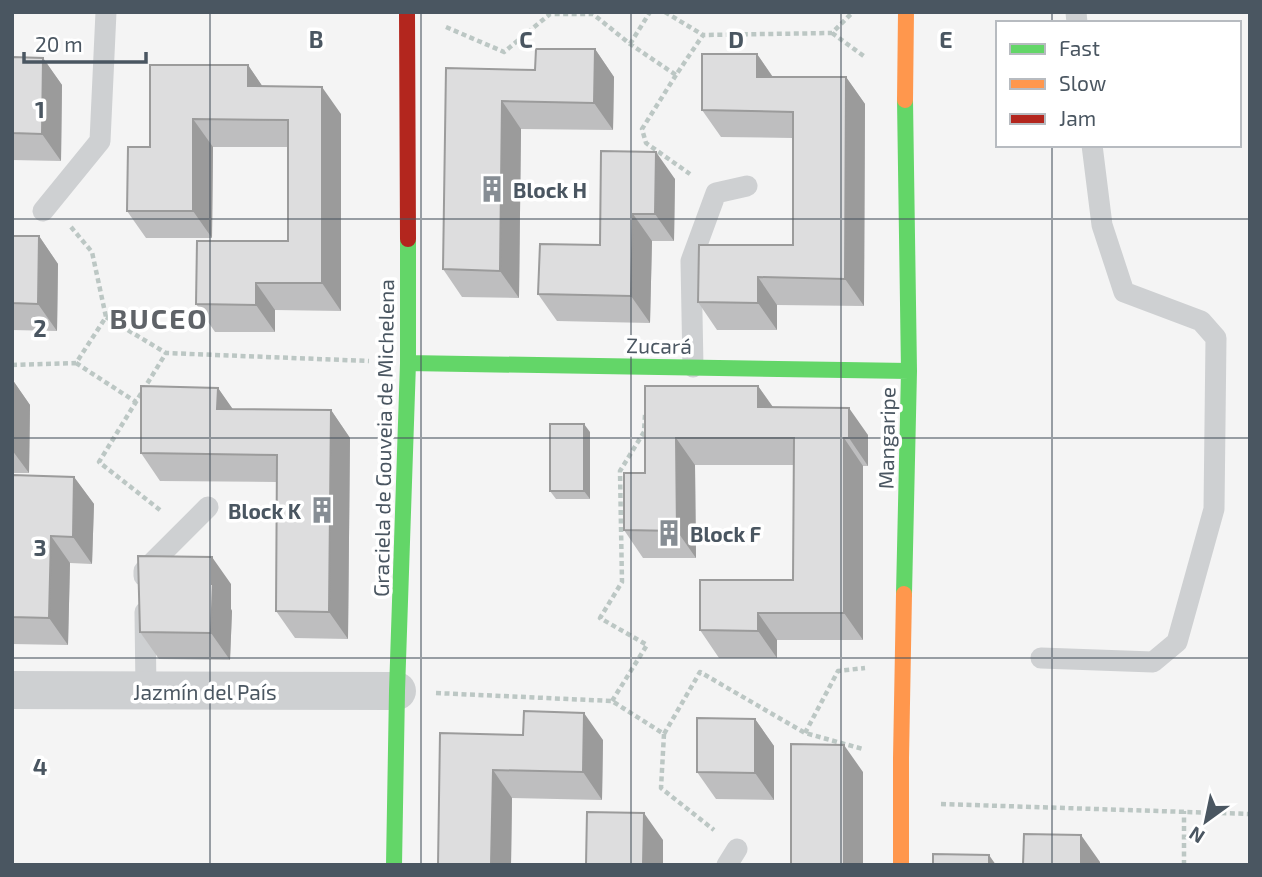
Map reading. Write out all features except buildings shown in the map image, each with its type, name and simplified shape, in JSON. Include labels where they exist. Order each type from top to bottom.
[{"type":"street","name":"Graciela de Gouveia de Michelena","points":[[394,865],[408,363],[407,12]]},
{"type":"street","name":"Mangaripe","points":[[901,865],[909,372],[906,12]]},
{"type":"street","name":"Zucará","points":[[408,363],[909,372]]},
{"type":"street","name":"Jazmín del País","points":[[12,690],[397,691]]},
{"type":"lane","points":[[46,207],[100,141],[106,12]]},
{"type":"lane","points":[[1041,658],[1153,662],[1169,649],[1177,642],[1214,509],[1216,338],[1201,321],[1124,292],[1102,225],[1092,147]]},
{"type":"lane","points":[[693,367],[691,261],[716,193],[747,186]]},
{"type":"lane","points":[[146,691],[144,571],[208,507]]},
{"type":"path","points":[[630,44],[650,12]]},
{"type":"path","points":[[665,12],[703,36],[832,33],[853,12]]},
{"type":"path","points":[[436,22],[504,52],[550,14],[593,14],[630,44],[676,75]]},
{"type":"path","points":[[703,36],[642,129],[646,143],[716,193]]},
{"type":"path","points":[[46,207],[92,252],[106,317],[76,363]]},
{"type":"path","points":[[106,317],[166,354],[408,363]]},
{"type":"path","points":[[166,354],[99,462],[185,530]]},
{"type":"path","points":[[12,365],[76,363],[136,402]]},
{"type":"path","points":[[612,701],[647,645],[600,618],[622,582],[620,471],[644,432],[647,366]]},
{"type":"path","points":[[805,733],[838,671],[903,663]]},
{"type":"path","points":[[732,857],[661,788],[664,734],[700,672],[805,733],[901,758]]},
{"type":"path","points":[[397,691],[612,701],[664,734]]},
{"type":"path","points":[[902,803],[1250,814]]},
{"type":"path","points":[[1184,811],[1184,865]]},
{"type":"traffic: fast","points":[[904,594],[909,371],[905,100]]},
{"type":"traffic: fast","points":[[394,865],[408,363],[408,239]]},
{"type":"traffic: fast","points":[[408,363],[909,371]]},
{"type":"traffic: slow","points":[[905,100],[906,12]]},
{"type":"traffic: slow","points":[[901,865],[904,594]]},
{"type":"traffic: jam","points":[[407,12],[408,239]]},
{"type":"place","name":"Block H","points":[[492,189]]},
{"type":"place","name":"Block K","points":[[322,510]]},
{"type":"place","name":"Block F","points":[[669,533]]},
{"type":"district","name":"BUCEO","points":[[159,318]]}]
